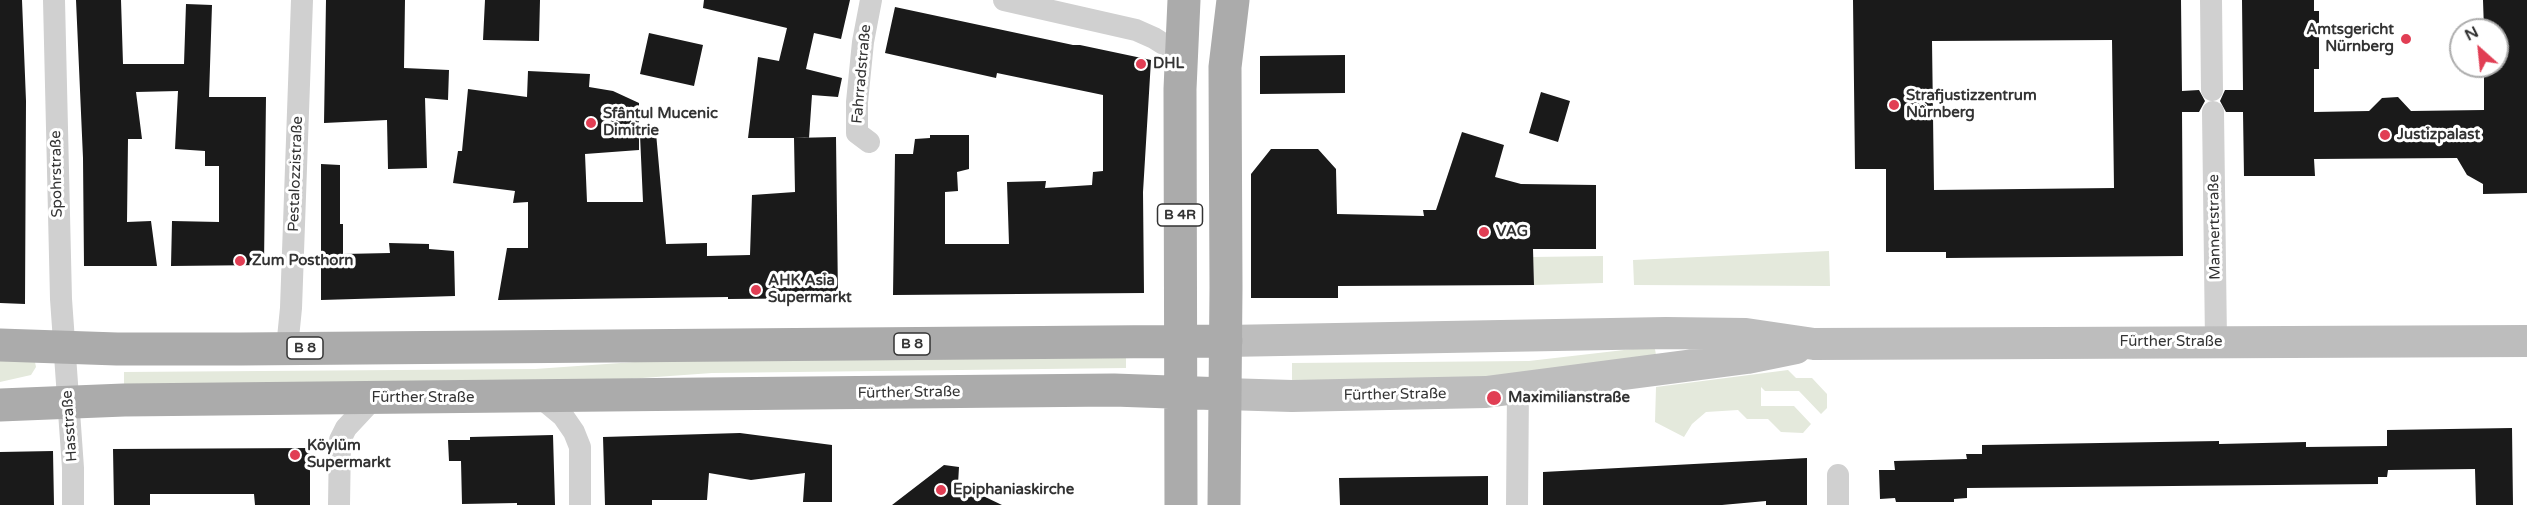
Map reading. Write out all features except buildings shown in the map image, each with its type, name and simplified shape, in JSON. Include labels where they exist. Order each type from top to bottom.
[{"type":"main road","name":"B 4R","points":[[1181,505],[1179,341],[1181,55],[1184,0]]},
{"type":"main road","name":"B 4R","points":[[1224,505],[1225,67],[1233,0]]},
{"type":"main road","name":"Fürther Straße","points":[[0,345],[287,348],[1226,341],[1666,333],[1746,334],[1814,344],[2527,341]]},
{"type":"main road","name":"Fürther Straße","points":[[0,405],[124,400],[374,398],[1180,392],[1456,394],[1518,390],[1747,358],[1814,344]]},
{"type":"street","name":"Spohrstraße","points":[[54,0],[60,299],[65,347]]},
{"type":"street","name":"Pestalozzistraße","points":[[287,348],[291,308],[302,0]]},
{"type":"street","name":"Fahrradstraße","points":[[869,142],[857,133],[857,102],[863,42],[871,0]]},
{"type":"street","points":[[1004,0],[1146,33],[1181,55]]},
{"type":"street","name":"Mannertstraße","points":[[2211,0],[2216,341]]},
{"type":"street","name":"Hasstraße","points":[[65,347],[73,505]]},
{"type":"street","points":[[1517,505],[1518,390]]},
{"type":"street","points":[[540,397],[563,416],[574,432],[580,447],[580,505]]},
{"type":"street","points":[[339,505],[340,440],[346,428],[374,398]]},
{"type":"street","points":[[1838,475],[1838,505]]},
{"type":"shaded area","points":[[1829,251],[1830,286],[1634,285],[1633,260]]},
{"type":"shaded area","points":[[1603,256],[1603,283],[1534,285],[1533,257]]},
{"type":"shaded area","points":[[1650,347],[1655,349],[1656,355],[1536,376],[1292,385],[1292,363],[1529,361]]},
{"type":"shaded area","points":[[1126,354],[1126,368],[712,373],[600,381],[124,389],[124,372],[535,369],[706,357]]},
{"type":"shaded area","points":[[0,357],[35,362],[36,367],[31,375],[0,382]]},
{"type":"shaded area","points":[[1788,370],[1796,378],[1812,378],[1827,394],[1827,408],[1821,414],[1799,391],[1765,391],[1761,387],[1761,406],[1794,406],[1811,424],[1803,433],[1781,432],[1768,419],[1747,419],[1738,410],[1706,412],[1692,424],[1684,437],[1655,422],[1656,387]]},
{"type":"place","name":"Amtsgericht Nürnberg","points":[[2406,39]]},
{"type":"place","name":"DHL","points":[[1141,64]]},
{"type":"place","name":"Strafjustizzentrum Nürnberg","points":[[1894,105]]},
{"type":"place","name":"Sfântul Mucenic Dimitrie","points":[[591,123]]},
{"type":"place","name":"Justizpalast","points":[[2385,135]]},
{"type":"place","name":"VAG","points":[[1484,232]]},
{"type":"place","name":"Zum Posthorn","points":[[240,261]]},
{"type":"place","name":"AHK Asia Supermarkt","points":[[756,290]]},
{"type":"place","name":"Maximilianstraße","points":[[1494,398]]},
{"type":"place","name":"Köylüm Supermarkt","points":[[295,455]]},
{"type":"place","name":"Epiphaniaskirche","points":[[941,490]]}]
